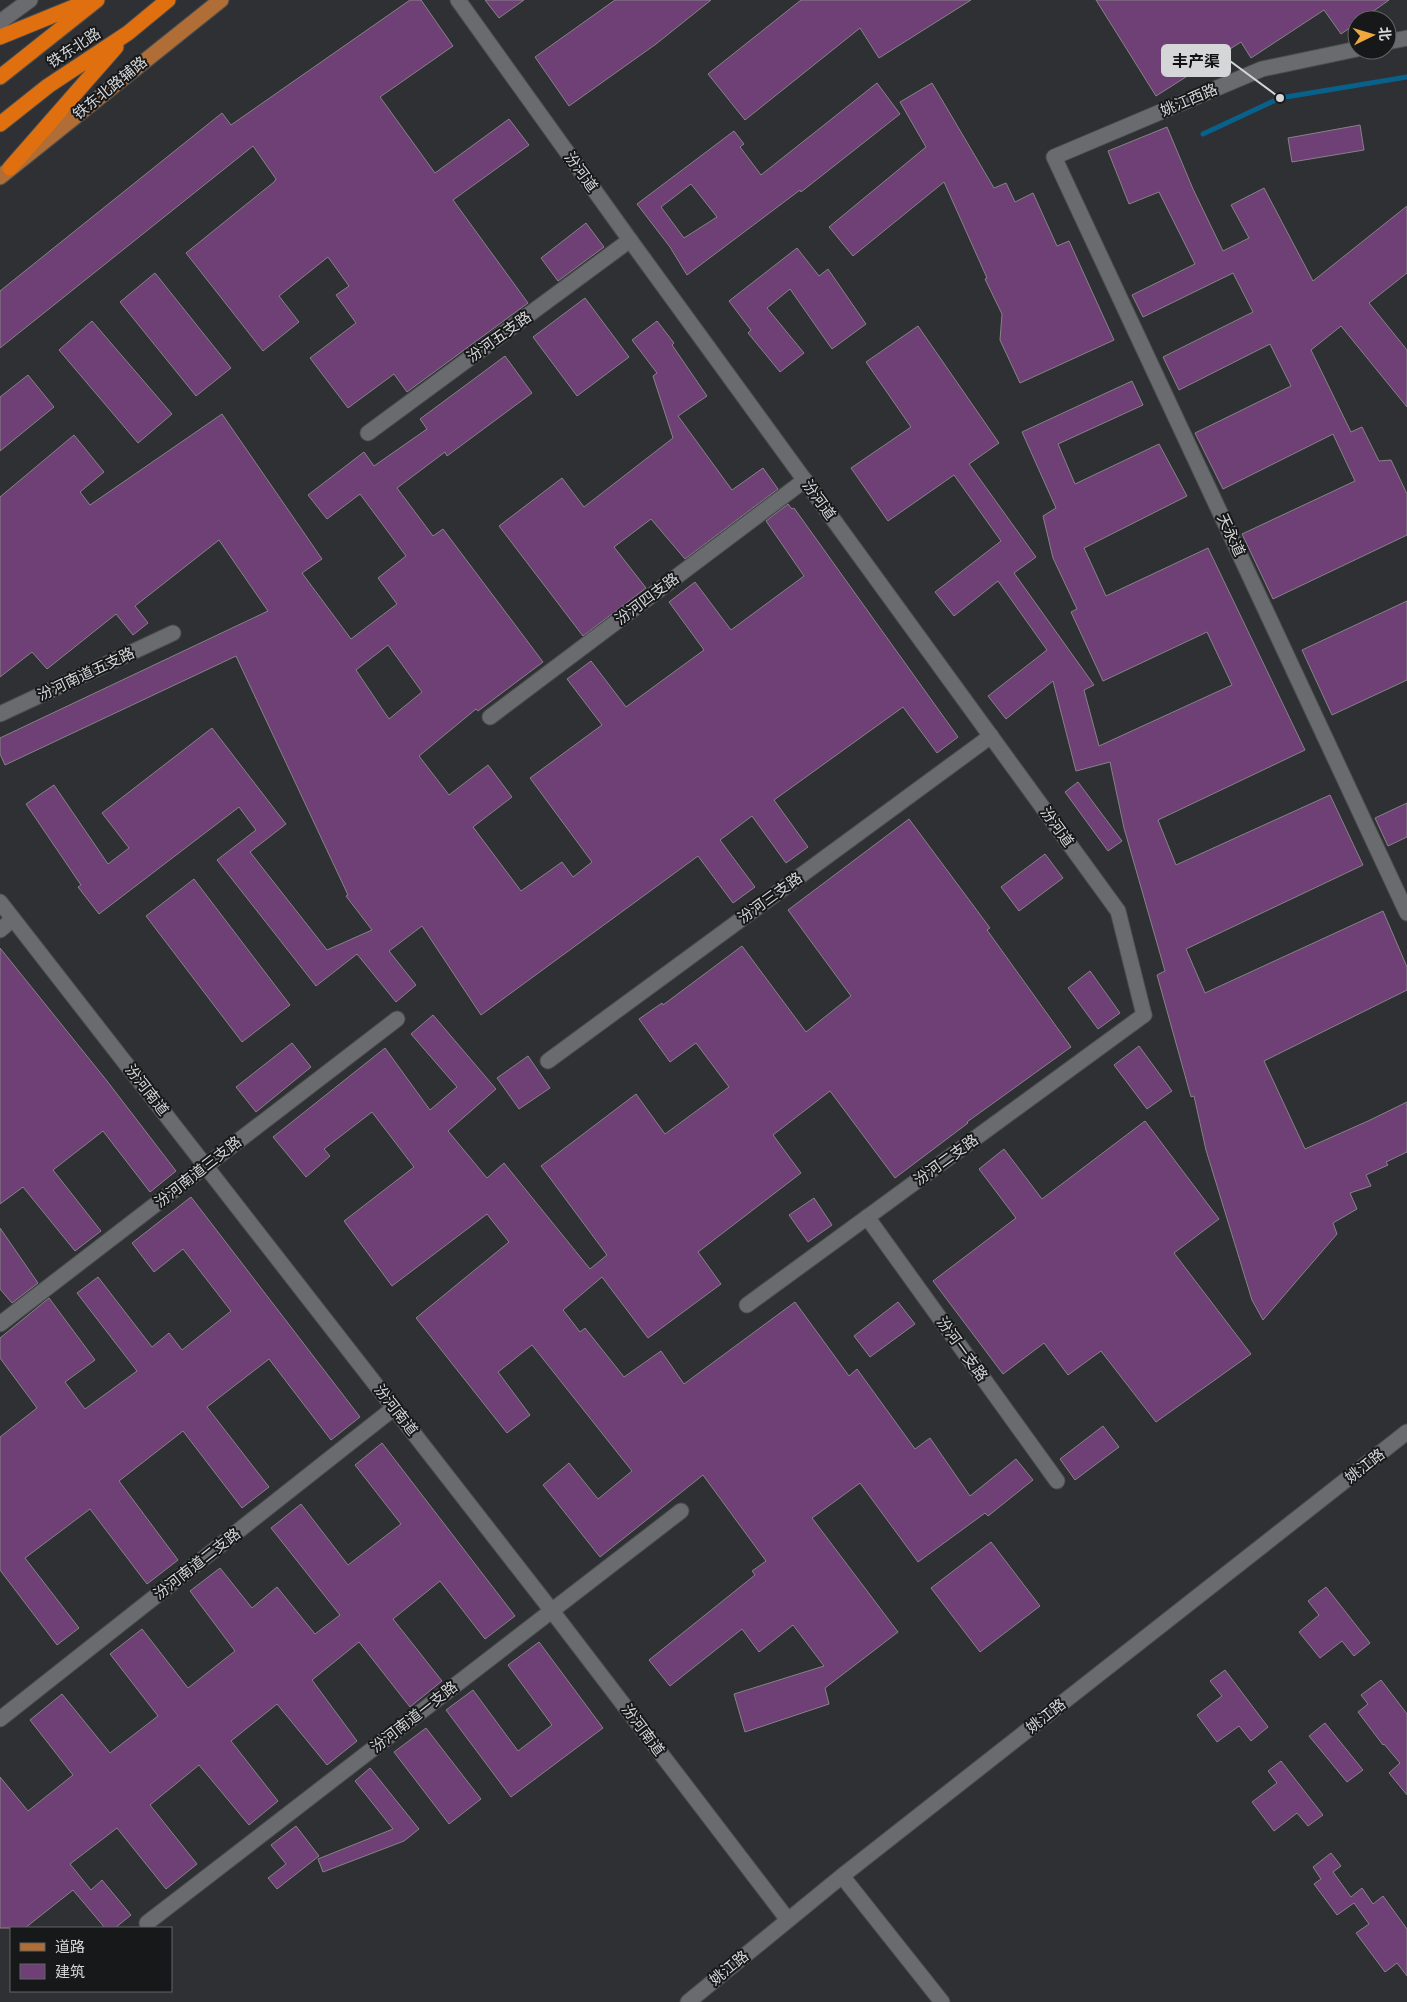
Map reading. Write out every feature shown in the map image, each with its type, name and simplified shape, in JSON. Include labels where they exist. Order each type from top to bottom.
[{"type":"highway","points":[[0,37],[92,0]]},
{"type":"highway","name":"铁东北路","points":[[0,77],[97,0]]},
{"type":"highway","name":"铁东北路","points":[[0,124],[48,86],[128,33],[168,0]]},
{"type":"highway","points":[[5,173],[128,33]]},
{"type":"main road","name":"铁东北路辅路","points":[[5,173],[221,0]]},
{"type":"street","points":[[0,22],[30,0]]},
{"type":"street","name":"汾河道","points":[[458,0],[630,240],[1118,911],[1144,1015]]},
{"type":"street","name":"姚江西路","points":[[1054,157],[1262,69],[1347,51]]},
{"type":"street","name":"天永道","points":[[1054,157],[1407,913]]},
{"type":"street","name":"汾河五支路","points":[[368,433],[630,240]]},
{"type":"street","name":"汾河四支路","points":[[490,717],[805,480]]},
{"type":"street","name":"汾河南道五支路","points":[[0,714],[172,633]]},
{"type":"street","name":"汾河三支路","points":[[548,1060],[991,736]]},
{"type":"street","name":"汾河南道","points":[[0,902],[552,1611],[788,1920]]},
{"type":"street","points":[[0,930],[13,919]]},
{"type":"street","name":"汾河二支路","points":[[747,1305],[1144,1015]]},
{"type":"street","name":"汾河南道三支路","points":[[0,1324],[397,1019]]},
{"type":"street","name":"汾河一支路","points":[[867,1217],[1058,1481]]},
{"type":"street","name":"汾河南道二支路","points":[[0,1719],[394,1408]]},
{"type":"street","name":"姚江路","points":[[688,2002],[842,1876],[1407,1432]]},
{"type":"street","name":"汾河南道一支路","points":[[147,1923],[681,1511]]},
{"type":"street","points":[[842,1876],[942,2002]]},
{"type":"building","points":[[410,0],[421,0],[453,46],[380,97],[435,173],[509,119],[529,145],[453,200],[528,303],[407,392],[394,374],[348,408],[310,358],[356,323],[336,295],[349,286],[328,257],[279,296],[299,322],[263,351],[186,253],[276,179],[253,146],[0,348],[0,291],[222,113],[231,125]]},
{"type":"building","points":[[485,0],[524,0],[499,18]]},
{"type":"building","points":[[615,0],[711,0],[656,44],[569,106],[535,57]]},
{"type":"building","points":[[801,0],[971,0],[879,58],[860,28],[745,120],[708,74]]},
{"type":"building","points":[[1096,0],[1389,0],[1375,10],[1347,10],[1347,30],[1341,34],[1324,10],[1251,58],[1241,42],[1156,96]]},
{"type":"building","points":[[877,83],[900,114],[801,192],[800,190],[687,275],[670,247],[637,204],[734,131],[744,144],[740,147],[761,175]],"holes":[[[691,184],[717,217],[684,238],[661,207]]]},
{"type":"building","points":[[932,83],[994,188],[1006,183],[1015,202],[1033,193],[1057,246],[1069,241],[1114,340],[1020,383],[1000,340],[1002,314],[944,182],[853,256],[829,227],[926,147],[900,102]]},
{"type":"building","points":[[1360,125],[1364,150],[1292,162],[1288,138]]},
{"type":"building","points":[[1167,127],[1193,189],[1223,251],[1249,238],[1231,205],[1264,188],[1313,281],[1407,206],[1407,273],[1369,303],[1407,350],[1407,407],[1341,326],[1311,350],[1351,432],[1362,427],[1379,461],[1391,460],[1407,494],[1407,535],[1273,599],[1242,534],[1355,481],[1333,434],[1223,489],[1195,433],[1291,386],[1270,344],[1179,390],[1163,357],[1253,312],[1233,273],[1143,317],[1132,295],[1195,264],[1159,192],[1129,204],[1108,151]]},
{"type":"building","points":[[586,223],[604,247],[558,281],[541,258]]},
{"type":"building","points":[[797,248],[819,276],[828,269],[866,324],[832,349],[790,289],[767,308],[804,353],[780,372],[748,333],[751,330],[729,301]]},
{"type":"building","points":[[155,273],[231,368],[196,396],[120,302]]},
{"type":"building","points":[[585,298],[629,357],[577,396],[533,337]]},
{"type":"building","points":[[92,321],[172,414],[138,443],[59,350]]},
{"type":"building","points":[[657,321],[674,343],[672,345],[707,396],[678,416],[732,490],[763,468],[778,489],[685,559],[651,519],[614,547],[646,588],[583,636],[499,526],[562,478],[584,507],[673,438],[653,376],[657,373],[632,340]]},
{"type":"building","points":[[918,326],[999,443],[969,464],[1036,557],[1014,573],[1094,685],[1084,690],[1099,746],[1232,685],[1207,632],[1103,681],[1071,612],[1077,609],[1053,558],[1043,516],[1056,508],[1022,432],[1132,381],[1143,405],[1058,444],[1075,484],[1159,444],[1187,496],[1084,548],[1106,596],[1208,548],[1305,750],[1158,820],[1176,865],[1330,795],[1363,865],[1186,949],[1205,993],[1383,911],[1407,967],[1407,990],[1264,1061],[1305,1149],[1407,1102],[1407,1152],[1386,1162],[1388,1165],[1366,1175],[1371,1186],[1350,1193],[1357,1209],[1333,1223],[1337,1234],[1263,1320],[1252,1300],[1206,1150],[1194,1096],[1191,1097],[1157,975],[1165,971],[1124,828],[1110,762],[1076,771],[1053,681],[1006,719],[988,696],[1047,650],[998,581],[954,616],[935,592],[1001,541],[954,475],[888,521],[851,468],[911,427],[866,362]]},
{"type":"building","points":[[505,356],[532,393],[447,456],[445,452],[397,488],[433,536],[443,529],[543,662],[478,711],[476,709],[419,756],[449,795],[488,765],[512,797],[473,827],[521,891],[562,862],[573,877],[592,862],[530,778],[602,725],[567,679],[591,661],[626,707],[704,650],[669,602],[695,582],[731,630],[804,576],[766,521],[788,504],[792,509],[794,508],[958,737],[937,753],[903,707],[774,800],[808,847],[786,863],[752,816],[720,840],[755,887],[733,903],[698,856],[481,1015],[422,926],[389,951],[416,985],[396,1002],[357,954],[316,986],[217,860],[256,830],[239,807],[99,914],[78,887],[81,885],[26,804],[54,785],[108,864],[129,848],[102,813],[212,728],[286,824],[250,852],[327,950],[372,930],[346,896],[348,895],[236,656],[5,765],[0,754],[0,738],[268,611],[219,540],[135,606],[148,623],[133,635],[116,614],[47,669],[32,652],[0,677],[0,497],[74,435],[104,472],[80,492],[90,505],[222,414],[322,559],[302,573],[351,639],[397,604],[378,578],[406,556],[360,494],[327,519],[308,495],[364,452],[374,466],[427,429],[420,419]],"holes":[[[388,645],[422,692],[389,719],[356,670]]]},
{"type":"building","points":[[28,375],[54,407],[0,451],[0,397]]},
{"type":"building","points":[[1407,601],[1407,680],[1332,715],[1302,650]]},
{"type":"building","points":[[1078,782],[1122,841],[1108,851],[1065,792]]},
{"type":"building","points":[[1407,803],[1407,837],[1388,846],[1375,818]]},
{"type":"building","points":[[909,819],[990,928],[987,930],[1071,1047],[967,1122],[895,1178],[830,1091],[773,1135],[801,1173],[698,1252],[721,1284],[648,1338],[602,1277],[563,1310],[580,1332],[585,1328],[624,1377],[661,1351],[684,1384],[795,1302],[849,1376],[857,1369],[915,1449],[930,1438],[970,1496],[1016,1459],[1033,1480],[988,1516],[985,1513],[918,1562],[860,1483],[812,1518],[898,1632],[825,1688],[829,1704],[745,1732],[734,1694],[824,1666],[793,1625],[759,1652],[742,1629],[670,1686],[649,1660],[755,1575],[752,1571],[766,1561],[703,1475],[600,1557],[543,1485],[569,1463],[598,1499],[632,1471],[532,1345],[498,1372],[530,1415],[507,1433],[416,1318],[509,1242],[487,1214],[392,1286],[344,1221],[414,1167],[372,1112],[324,1149],[330,1156],[306,1177],[273,1137],[385,1048],[430,1110],[457,1087],[411,1034],[433,1015],[496,1089],[448,1131],[487,1178],[504,1163],[590,1269],[607,1255],[541,1166],[636,1094],[665,1134],[729,1087],[696,1043],[670,1062],[639,1019],[662,1003],[663,1005],[742,946],[806,1032],[851,996],[788,910]]},
{"type":"building","points":[[1045,854],[1063,878],[1019,911],[1001,887]]},
{"type":"building","points":[[194,879],[290,1005],[242,1042],[146,916]]},
{"type":"building","points":[[0,948],[107,1081],[176,1171],[150,1192],[103,1131],[53,1170],[101,1231],[75,1251],[23,1187],[0,1204]]},
{"type":"building","points":[[1090,971],[1120,1013],[1098,1029],[1068,988]]},
{"type":"building","points":[[292,1043],[311,1067],[256,1112],[236,1087]]},
{"type":"building","points":[[1139,1046],[1172,1091],[1147,1109],[1114,1065]]},
{"type":"building","points":[[528,1056],[550,1088],[519,1109],[497,1078]]},
{"type":"building","points":[[1145,1121],[1219,1219],[1174,1253],[1251,1354],[1156,1422],[1101,1351],[1068,1375],[1044,1343],[1003,1374],[933,1281],[1016,1218],[979,1169],[1004,1149],[1042,1199]]},
{"type":"building","points":[[191,1197],[360,1417],[331,1440],[269,1359],[207,1407],[269,1487],[242,1508],[183,1431],[119,1481],[178,1560],[147,1584],[90,1509],[25,1558],[79,1628],[57,1645],[0,1570],[0,1437],[37,1408],[0,1358],[0,1338],[49,1298],[95,1360],[65,1382],[85,1409],[137,1371],[77,1293],[98,1277],[152,1347],[169,1333],[182,1350],[231,1311],[183,1249],[154,1272],[132,1243]]},
{"type":"building","points":[[814,1198],[832,1225],[808,1242],[789,1215]]},
{"type":"building","points":[[0,1228],[38,1283],[12,1303],[0,1289]]},
{"type":"building","points":[[898,1302],[915,1324],[870,1357],[854,1336]]},
{"type":"building","points":[[1103,1426],[1119,1447],[1075,1480],[1060,1459]]},
{"type":"building","points":[[382,1443],[515,1616],[485,1639],[440,1581],[393,1619],[442,1681],[410,1707],[359,1642],[312,1680],[357,1741],[327,1765],[277,1704],[231,1741],[278,1801],[249,1825],[199,1765],[150,1805],[197,1864],[166,1889],[117,1828],[70,1864],[91,1890],[102,1880],[131,1915],[116,1927],[104,1927],[73,1890],[26,1927],[0,1928],[0,1777],[28,1811],[73,1775],[30,1720],[62,1694],[110,1753],[158,1716],[110,1654],[142,1629],[188,1688],[235,1651],[190,1591],[220,1568],[252,1608],[277,1587],[315,1634],[340,1615],[271,1528],[301,1504],[348,1565],[401,1524],[355,1465]]},
{"type":"building","points":[[991,1542],[1040,1606],[980,1652],[931,1588]]},
{"type":"building","points":[[1326,1587],[1370,1643],[1354,1656],[1342,1641],[1320,1658],[1299,1632],[1319,1615],[1308,1601]]},
{"type":"building","points":[[539,1642],[603,1728],[511,1797],[446,1710],[473,1690],[518,1751],[552,1725],[508,1665]]},
{"type":"building","points":[[1225,1670],[1268,1727],[1251,1741],[1239,1726],[1217,1742],[1197,1715],[1222,1696],[1210,1681]]},
{"type":"building","points":[[1381,1680],[1407,1714],[1407,1795],[1389,1773],[1400,1763],[1383,1745],[1358,1712],[1368,1704],[1361,1695]]},
{"type":"building","points":[[1325,1723],[1363,1770],[1347,1782],[1309,1736]]},
{"type":"building","points":[[426,1728],[481,1799],[449,1824],[394,1752]]},
{"type":"building","points":[[1281,1761],[1323,1815],[1308,1826],[1297,1813],[1274,1831],[1252,1802],[1277,1783],[1268,1771]]},
{"type":"building","points":[[370,1768],[419,1829],[404,1841],[323,1872],[318,1859],[393,1829],[355,1781]]},
{"type":"building","points":[[296,1826],[319,1856],[277,1889],[268,1878],[286,1864],[271,1845]]},
{"type":"building","points":[[1331,1853],[1341,1866],[1333,1872],[1351,1897],[1362,1888],[1373,1904],[1383,1896],[1407,1929],[1407,1976],[1397,1963],[1385,1972],[1356,1933],[1369,1924],[1354,1903],[1337,1915],[1314,1884],[1321,1879],[1313,1867]]},
{"type":"waterway","points":[[1203,134],[1280,98],[1407,77]]},
{"type":"place","name":"丰产渠","points":[[1280,98]]}]
